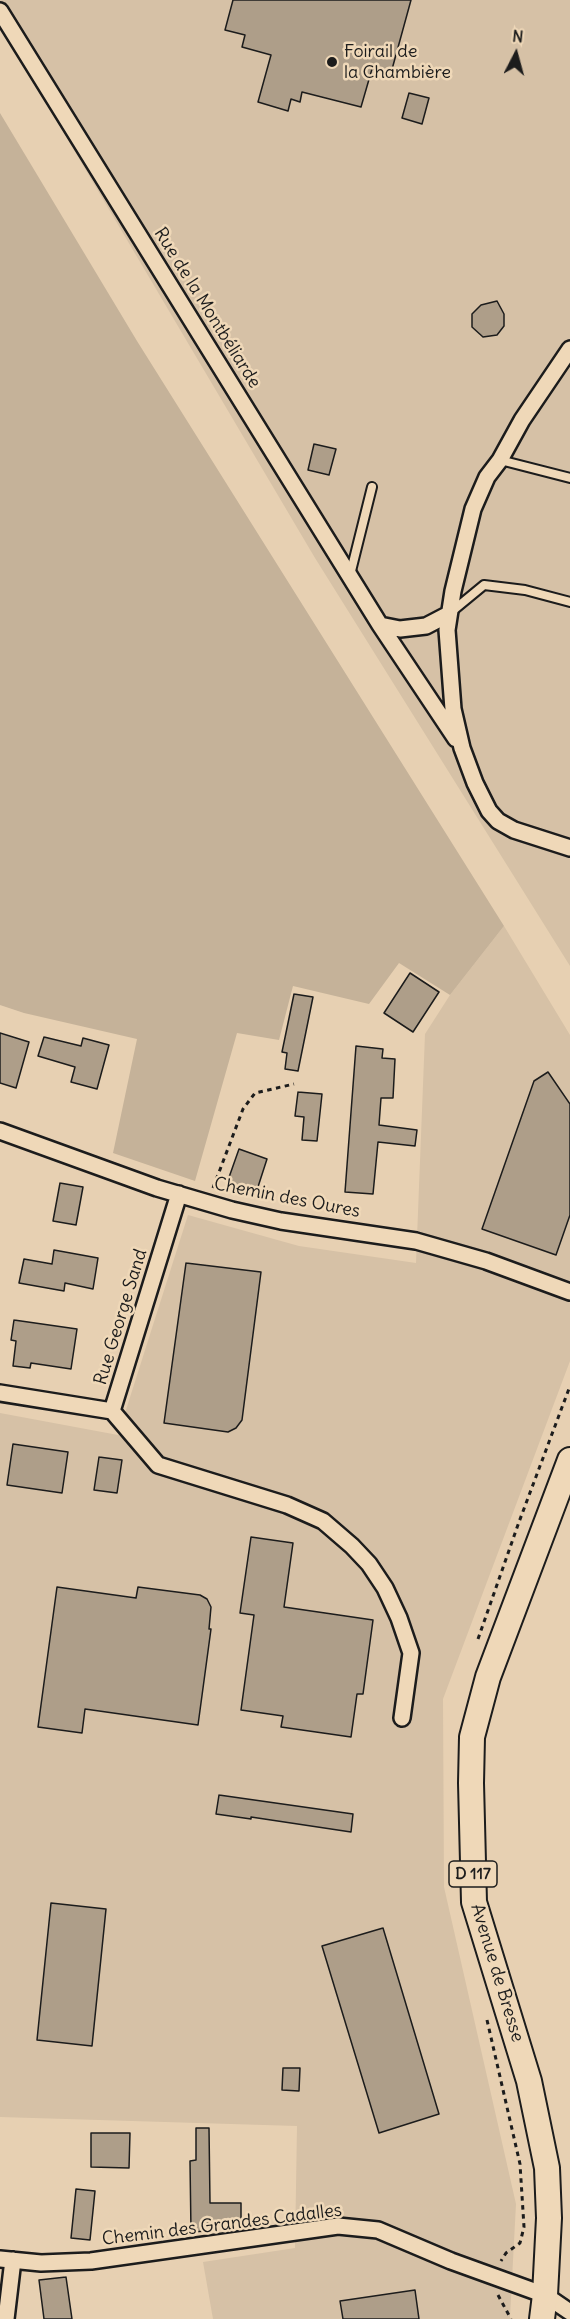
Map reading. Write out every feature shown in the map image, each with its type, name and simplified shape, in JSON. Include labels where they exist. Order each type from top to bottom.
[{"type":"main road","name":"Avenue de Bresse","points":[[542,2319],[549,2218],[547,2168],[529,2080],[474,1902],[472,1737],[488,1677],[570,1460]]},
{"type":"street","name":"Rue de la Montbéliarde","points":[[0,11],[380,625],[462,748]]},
{"type":"street","points":[[570,349],[487,477],[473,509],[460,557],[447,630],[448,673],[462,748],[475,783],[489,811],[498,821],[514,830],[570,848]]},
{"type":"street","points":[[380,625],[400,629],[426,626],[449,614]]},
{"type":"street","name":"Chemin des Oures","points":[[0,1131],[207,1203],[281,1221],[416,1241],[486,1261],[570,1292]]},
{"type":"street","name":"Rue George Sand","points":[[0,1393],[112,1411],[179,1194]]},
{"type":"street","points":[[112,1411],[158,1465],[287,1504],[323,1521],[352,1546],[369,1564],[385,1588],[399,1618],[411,1653],[402,1718]]},
{"type":"street","name":"Chemin des Grandes Cadalles","points":[[6,2259],[41,2263],[91,2261],[338,2226],[378,2230],[461,2265],[545,2295],[570,2312]]},
{"type":"street","points":[[6,2259],[6,2319]]},
{"type":"lane","points":[[500,460],[570,478]]},
{"type":"lane","points":[[350,576],[372,487]]},
{"type":"lane","points":[[449,614],[484,585],[525,590],[570,602]]},
{"type":"path","points":[[207,1203],[243,1109],[255,1093],[294,1084]]},
{"type":"path","points":[[497,2297],[511,2319]]},
{"type":"shaded area","points":[[0,0],[570,0],[570,966],[315,558],[0,25]]},
{"type":"shaded area","points":[[0,113],[137,341],[504,926],[450,995],[399,963],[369,1004],[293,986],[279,1040],[237,1033],[195,1181],[113,1153],[137,1039],[24,1013],[0,1005]]},
{"type":"shaded area","points":[[504,926],[570,1035],[570,1361],[443,1699],[444,1887],[516,2204],[510,2319],[213,2319],[203,2262],[295,2248],[297,2126],[0,2117],[0,1413],[118,1435],[188,1215],[299,1246],[416,1263],[425,1034],[450,995]]},
{"type":"building","name":"Foirail de la Chambière","points":[[233,0],[411,0],[391,73],[372,69],[361,107],[302,92],[300,102],[291,99],[288,111],[258,102],[271,55],[242,47],[245,35],[225,30]]},
{"type":"building","points":[[409,93],[429,98],[422,124],[402,118]]},
{"type":"building","points":[[497,301],[504,314],[504,326],[497,335],[483,337],[472,327],[472,314],[481,305]]},
{"type":"building","points":[[314,444],[336,449],[329,475],[308,470]]},
{"type":"building","points":[[410,973],[439,992],[413,1032],[384,1013]]},
{"type":"building","points":[[294,994],[313,997],[298,1071],[285,1069],[287,1053],[282,1052]]},
{"type":"building","points":[[0,1033],[29,1042],[16,1088],[0,1083]]},
{"type":"building","points":[[44,1037],[81,1046],[83,1038],[109,1045],[97,1089],[71,1082],[75,1067],[38,1056]]},
{"type":"building","points":[[356,1046],[383,1049],[382,1058],[395,1059],[393,1098],[381,1098],[379,1125],[417,1130],[415,1146],[378,1142],[373,1194],[345,1192]]},
{"type":"building","points":[[548,1072],[570,1104],[570,1215],[556,1255],[482,1229],[534,1081]]},
{"type":"building","points":[[298,1092],[322,1094],[317,1141],[302,1140],[304,1117],[295,1116]]},
{"type":"building","points":[[239,1149],[267,1159],[256,1193],[227,1183]]},
{"type":"building","points":[[60,1183],[83,1187],[76,1225],[53,1221]]},
{"type":"building","points":[[54,1250],[98,1258],[93,1289],[65,1283],[64,1291],[19,1283],[24,1259],[52,1264]]},
{"type":"building","points":[[186,1263],[261,1272],[242,1420],[236,1428],[228,1432],[164,1423]]},
{"type":"building","points":[[14,1320],[77,1329],[71,1369],[31,1363],[30,1368],[13,1366],[16,1341],[11,1340]]},
{"type":"building","points":[[13,1444],[68,1452],[62,1493],[7,1485]]},
{"type":"building","points":[[99,1457],[122,1460],[117,1493],[94,1490]]},
{"type":"building","points":[[251,1537],[293,1543],[284,1607],[373,1620],[363,1694],[357,1694],[351,1737],[281,1727],[283,1716],[241,1710],[254,1615],[240,1613]]},
{"type":"building","points":[[57,1587],[136,1598],[138,1587],[200,1595],[207,1599],[211,1607],[209,1629],[211,1629],[198,1725],[85,1709],[82,1733],[38,1727]]},
{"type":"building","points":[[219,1795],[353,1814],[351,1832],[216,1814]]},
{"type":"building","points":[[51,1903],[106,1909],[92,2046],[37,2040]]},
{"type":"building","points":[[383,1928],[439,2114],[379,2133],[322,1946]]},
{"type":"building","points":[[283,2068],[300,2068],[299,2091],[282,2090]]},
{"type":"building","points":[[196,2128],[209,2128],[210,2203],[241,2203],[241,2224],[207,2223],[207,2231],[191,2232],[190,2161],[196,2160]]},
{"type":"building","points":[[91,2133],[130,2133],[129,2168],[91,2167]]},
{"type":"building","points":[[76,2189],[95,2191],[90,2240],[71,2238]]},
{"type":"building","points":[[66,2277],[72,2319],[44,2319],[39,2280]]},
{"type":"building","points":[[415,2290],[419,2319],[343,2319],[340,2301]]},
{"type":"place","name":"Foirail de la Chambière","points":[[332,62]]}]
